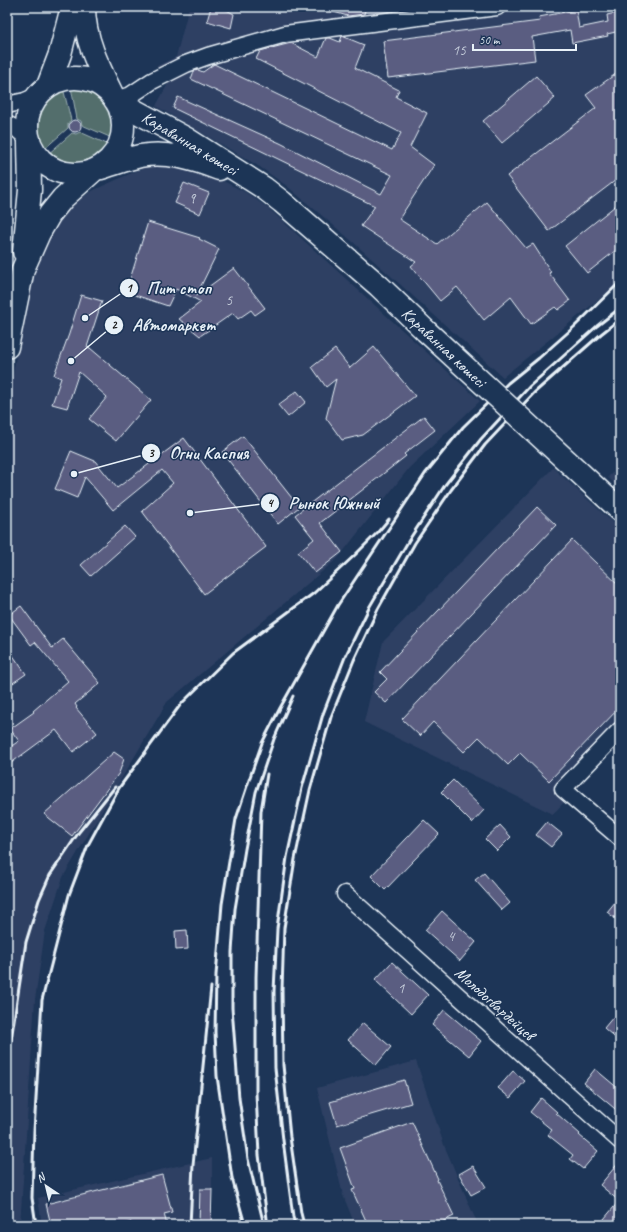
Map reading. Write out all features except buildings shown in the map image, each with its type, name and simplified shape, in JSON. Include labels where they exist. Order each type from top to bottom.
[{"type":"main road","points":[[22,269],[50,214],[70,191],[113,156],[122,138],[123,118],[120,109],[99,68],[76,8]]},
{"type":"main road","points":[[7,347],[22,269],[30,190],[28,140],[26,129],[27,118],[31,106],[43,91],[60,54],[76,8]]},
{"type":"main road","points":[[43,91],[65,79],[83,78],[100,85],[114,98]]},
{"type":"main road","name":"Караванная көшесі","points":[[114,98],[187,139],[264,188],[282,202],[379,286],[613,503]]},
{"type":"main road","points":[[28,140],[33,151],[46,166],[64,174],[74,175],[84,174],[95,170]]},
{"type":"main road","name":"Караванная көшесі","points":[[95,170],[140,156],[165,154],[201,162],[264,188]]},
{"type":"street","points":[[114,98],[131,95],[152,81],[186,64],[208,56],[285,34],[497,7]]},
{"type":"street","points":[[7,105],[25,101],[43,91]]},
{"type":"street","points":[[7,124],[18,130],[28,140]]},
{"type":"street","points":[[620,730],[563,789],[620,838]]},
{"type":"street","name":"Молодогвардейцев","points":[[345,894],[620,1141]]},
{"type":"shaded area","points":[[189,7],[620,7],[620,282],[503,377],[352,241],[287,186],[260,167],[156,106],[170,80],[157,66],[176,57]]},
{"type":"shaded area","points":[[154,163],[178,166],[209,174],[245,192],[268,208],[480,401],[409,468],[338,558],[167,702],[63,877],[45,931],[35,999],[20,1225],[7,1225],[7,409],[30,276],[52,224],[70,205],[94,190]]},
{"type":"shaded area","points":[[620,466],[620,489],[608,477]]},
{"type":"shaded area","points":[[553,468],[620,529],[620,742],[553,814],[364,722],[383,642]]},
{"type":"shaded area","points":[[416,1061],[444,1145],[479,1225],[355,1225],[343,1195],[317,1088]]},
{"type":"shaded area","points":[[212,1158],[212,1225],[42,1225],[38,1198]]},
{"type":"green space","points":[[71,87],[90,91],[98,95],[105,102],[112,118],[112,138],[82,125],[81,121],[77,119]]},
{"type":"green space","points":[[63,88],[71,120],[68,124],[68,128],[43,150],[35,131],[36,114],[46,99]]},
{"type":"green space","points":[[80,132],[109,145],[96,158],[80,165],[63,164],[55,161],[47,155],[72,133],[76,134]]},
{"type":"railway","points":[[245,1225],[232,1178],[217,1076],[215,1032],[216,975],[222,904],[236,819],[262,743],[338,605],[425,474],[463,427],[508,383],[574,327],[620,282]]},
{"type":"railway","points":[[295,1225],[275,1068],[274,991],[277,929],[287,857],[302,788],[323,714],[345,657],[370,606],[409,540],[445,485],[481,439],[530,386],[597,326],[620,308]]},
{"type":"railway","points":[[304,1225],[290,1137],[283,1065],[282,990],[284,928],[295,859],[310,790],[331,717],[354,660],[378,609],[415,543],[451,490],[485,445],[534,393],[620,319]]},
{"type":"railway","points":[[36,1225],[32,1198],[34,1131],[42,1000],[69,895],[88,845],[119,788],[181,704],[233,653],[314,593],[355,555],[389,519]]},
{"type":"railway","points":[[264,1225],[248,1159],[239,1098],[232,1008],[232,952],[235,909],[256,792],[274,739],[293,696]]},
{"type":"railway","points":[[267,774],[261,811],[256,977],[256,1093],[259,1155],[267,1219]]},
{"type":"railway","points":[[7,1066],[26,942],[39,900],[50,875],[79,832],[115,787]]},
{"type":"railway","points":[[190,1225],[193,1165],[211,987]]},
{"type":"place","name":"Пит стоп","points":[[85,318]]},
{"type":"place","name":"Автомаркет","points":[[71,361]]},
{"type":"place","name":"Огни Каспия","points":[[74,474]]},
{"type":"place","name":"Рынок Южный","points":[[190,513]]}]
